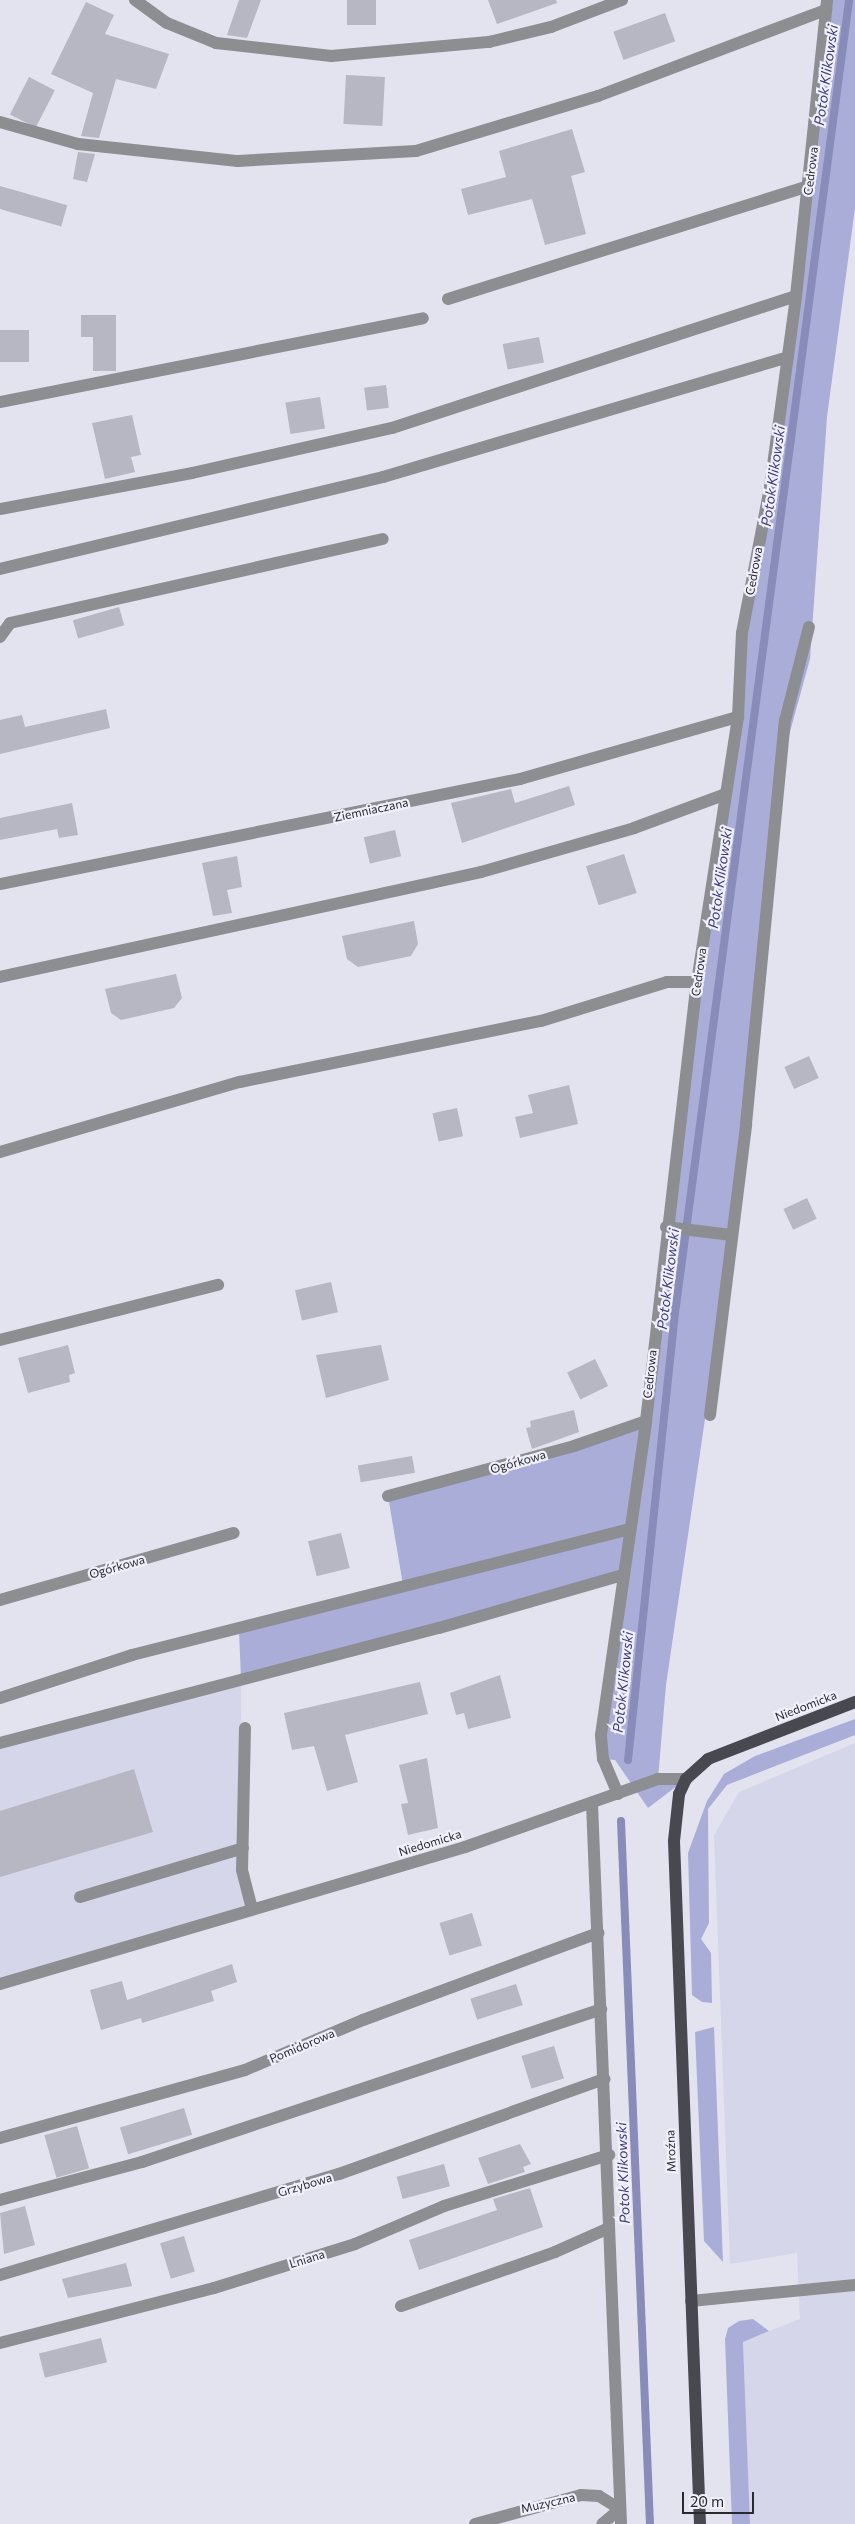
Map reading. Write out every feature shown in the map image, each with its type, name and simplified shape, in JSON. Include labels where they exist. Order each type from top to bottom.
[{"type":"main road","name":"Niedomicka","points":[[686,1779],[708,1759],[855,1702]]},
{"type":"main road","name":"Mroźna","points":[[686,1779],[679,1794],[674,1840],[700,2524]]},
{"type":"street","points":[[135,0],[167,23],[216,43],[331,56],[488,42],[551,27],[622,0]]},
{"type":"street","points":[[0,122],[78,144],[238,161],[416,151],[598,96],[827,5]]},
{"type":"street","name":"Cedrowa","points":[[618,1794],[603,1759],[601,1735],[646,1421],[666,1227],[697,982],[738,717],[742,633],[788,357],[796,296],[827,5]]},
{"type":"street","points":[[448,299],[809,186]]},
{"type":"street","points":[[0,509],[192,473],[392,428],[796,296]]},
{"type":"street","points":[[0,402],[423,318]]},
{"type":"street","points":[[0,569],[383,477],[788,357]]},
{"type":"street","points":[[0,638],[10,623],[383,539]]},
{"type":"street","points":[[710,1415],[732,1235],[785,721],[809,627]]},
{"type":"street","name":"Ziemniaczana","points":[[0,884],[520,779],[738,717]]},
{"type":"street","points":[[0,976],[481,872],[634,828],[726,794]]},
{"type":"street","points":[[0,1152],[240,1082],[541,1021],[667,982],[697,982]]},
{"type":"street","points":[[666,1227],[732,1235]]},
{"type":"street","points":[[0,1340],[218,1285]]},
{"type":"street","name":"Ogórkowa","points":[[388,1496],[565,1449],[646,1421]]},
{"type":"street","points":[[0,1698],[132,1654],[630,1529]]},
{"type":"street","name":"Ogórkowa","points":[[0,1600],[234,1533]]},
{"type":"street","points":[[0,1743],[438,1628],[623,1575]]},
{"type":"street","points":[[245,1728],[243,1848],[246,1892],[252,1909]]},
{"type":"street","name":"Niedomicka","points":[[0,1984],[465,1847],[663,1778],[686,1779]]},
{"type":"street","points":[[592,1804],[609,2155],[609,2228],[621,2524]]},
{"type":"street","points":[[80,1897],[243,1848]]},
{"type":"street","name":"Pomidorowa","points":[[0,2138],[245,2070],[364,2020],[598,1933]]},
{"type":"street","points":[[0,2200],[142,2162],[601,2009]]},
{"type":"street","name":"Grzybowa","points":[[0,2275],[339,2174],[605,2079]]},
{"type":"street","name":"Lniana","points":[[0,2343],[214,2288],[355,2244],[444,2206],[609,2155]]},
{"type":"street","points":[[401,2306],[555,2252],[609,2228]]},
{"type":"street","points":[[691,2301],[855,2285]]},
{"type":"street","name":"Muzyczna","points":[[475,2524],[581,2495],[599,2496],[620,2509]]},
{"type":"street","points":[[602,2524],[620,2509]]},
{"type":"shaded area","points":[[827,0],[855,0],[855,208],[827,417],[810,659],[785,750],[732,1235],[666,1685],[658,1779],[686,1779],[648,1808],[615,1760],[603,1759],[623,1576],[241,1680],[239,1630],[403,1585],[388,1496],[646,1421],[722,822],[742,633],[770,487]]},
{"type":"shaded area","points":[[241,1680],[242,1870],[252,1909],[0,1984],[0,1743]]},
{"type":"shaded area","points":[[855,1719],[855,1735],[727,1785],[708,1809],[709,1923],[701,1939],[711,1953],[712,2003],[702,2002],[692,1995],[688,1853],[707,1801],[724,1774],[755,1756]]},
{"type":"shaded area","points":[[855,1743],[855,2524],[750,2524],[743,2341],[800,2319],[797,2253],[730,2264],[714,1835],[739,1792]]},
{"type":"shaded area","points":[[714,2027],[723,2262],[704,2241],[695,2032]]},
{"type":"shaded area","points":[[753,2319],[769,2331],[743,2342],[750,2524],[732,2524],[725,2339],[728,2328],[739,2321]]},
{"type":"building","points":[[239,0],[261,0],[247,38],[227,35]]},
{"type":"building","points":[[347,0],[376,0],[376,25],[347,25]]},
{"type":"building","points":[[488,0],[556,0],[557,3],[497,24]]},
{"type":"building","points":[[86,2],[114,15],[105,34],[169,54],[156,89],[116,79],[99,138],[81,136],[93,93],[51,74]]},
{"type":"building","points":[[665,13],[675,41],[624,60],[613,32]]},
{"type":"building","points":[[346,75],[385,77],[382,126],[343,124]]},
{"type":"building","points":[[29,77],[55,90],[36,128],[10,114]]},
{"type":"building","points":[[572,129],[585,172],[571,176],[586,234],[545,245],[532,199],[468,215],[461,189],[506,177],[499,151]]},
{"type":"building","points":[[78,152],[95,154],[87,182],[73,179]]},
{"type":"building","points":[[0,186],[67,205],[61,226],[0,209]]},
{"type":"building","points":[[81,315],[116,315],[116,371],[93,371],[93,337],[81,337]]},
{"type":"building","points":[[0,330],[29,330],[29,362],[0,362]]},
{"type":"building","points":[[539,337],[544,363],[508,370],[503,344]]},
{"type":"building","points":[[386,385],[389,408],[367,411],[364,388]]},
{"type":"building","points":[[320,397],[325,429],[290,434],[285,402]]},
{"type":"building","points":[[132,415],[141,455],[131,457],[135,472],[105,479],[92,423]]},
{"type":"building","points":[[119,607],[124,625],[78,638],[73,620]]},
{"type":"building","points":[[106,709],[110,728],[0,754],[0,720],[22,715],[25,727]]},
{"type":"building","points":[[569,786],[575,805],[462,843],[451,803],[511,789],[515,803]]},
{"type":"building","points":[[72,803],[78,835],[59,838],[57,829],[0,840],[0,818]]},
{"type":"building","points":[[395,830],[401,856],[370,864],[364,837]]},
{"type":"building","points":[[624,854],[637,893],[599,905],[586,866]]},
{"type":"building","points":[[237,856],[242,887],[227,890],[232,913],[213,916],[202,863]]},
{"type":"building","points":[[414,921],[418,944],[411,956],[358,967],[347,959],[342,936]]},
{"type":"building","points":[[176,974],[182,998],[174,1008],[121,1020],[111,1013],[105,989]]},
{"type":"building","points":[[809,1056],[819,1078],[794,1089],[784,1067]]},
{"type":"building","points":[[569,1085],[578,1124],[520,1138],[515,1117],[533,1113],[528,1095]]},
{"type":"building","points":[[457,1108],[463,1136],[439,1142],[433,1113]]},
{"type":"building","points":[[807,1198],[817,1219],[793,1230],[783,1209]]},
{"type":"building","points":[[331,1282],[338,1312],[302,1321],[295,1290]]},
{"type":"building","points":[[68,1345],[75,1373],[69,1375],[70,1382],[28,1393],[18,1358]]},
{"type":"building","points":[[381,1345],[389,1380],[326,1398],[316,1355]]},
{"type":"building","points":[[595,1359],[608,1386],[580,1400],[567,1373]]},
{"type":"building","points":[[574,1410],[579,1432],[532,1449],[526,1428],[531,1427],[530,1421]]},
{"type":"building","points":[[412,1456],[415,1473],[361,1482],[358,1466]]},
{"type":"building","points":[[341,1533],[350,1568],[317,1576],[308,1541]]},
{"type":"building","points":[[500,1675],[511,1718],[468,1729],[464,1713],[456,1715],[450,1693]]},
{"type":"building","points":[[420,1682],[428,1714],[345,1735],[358,1782],[327,1791],[314,1746],[292,1750],[284,1713]]},
{"type":"building","points":[[427,1758],[438,1828],[408,1835],[401,1804],[408,1803],[399,1765]]},
{"type":"building","points":[[134,1769],[153,1832],[0,1877],[0,1811]]},
{"type":"building","points":[[472,1913],[482,1946],[449,1955],[439,1923]]},
{"type":"building","points":[[232,1964],[237,1982],[211,1991],[214,2001],[142,2023],[141,2018],[101,2030],[90,1990],[122,1981],[127,2000]]},
{"type":"building","points":[[516,1984],[523,2005],[477,2020],[470,1999]]},
{"type":"building","points":[[554,2046],[564,2079],[531,2088],[521,2056]]},
{"type":"building","points":[[184,2108],[192,2135],[128,2154],[120,2128]]},
{"type":"building","points":[[77,2126],[89,2168],[56,2178],[44,2135]]},
{"type":"building","points":[[520,2144],[531,2164],[523,2167],[525,2172],[488,2184],[478,2158]]},
{"type":"building","points":[[444,2164],[450,2186],[403,2199],[397,2177]]},
{"type":"building","points":[[530,2188],[543,2227],[419,2270],[409,2240],[497,2210],[493,2199]]},
{"type":"building","points":[[25,2206],[35,2245],[4,2254],[0,2213]]},
{"type":"building","points":[[184,2236],[195,2271],[171,2279],[160,2243]]},
{"type":"building","points":[[126,2263],[132,2286],[68,2298],[62,2279]]},
{"type":"building","points":[[101,2338],[107,2362],[45,2378],[39,2353]]},
{"type":"waterway","name":"Potok Klikowski","points":[[628,1760],[676,1306],[849,0]]},
{"type":"waterway","name":"Potok Klikowski","points":[[621,1821],[650,2524]]}]
